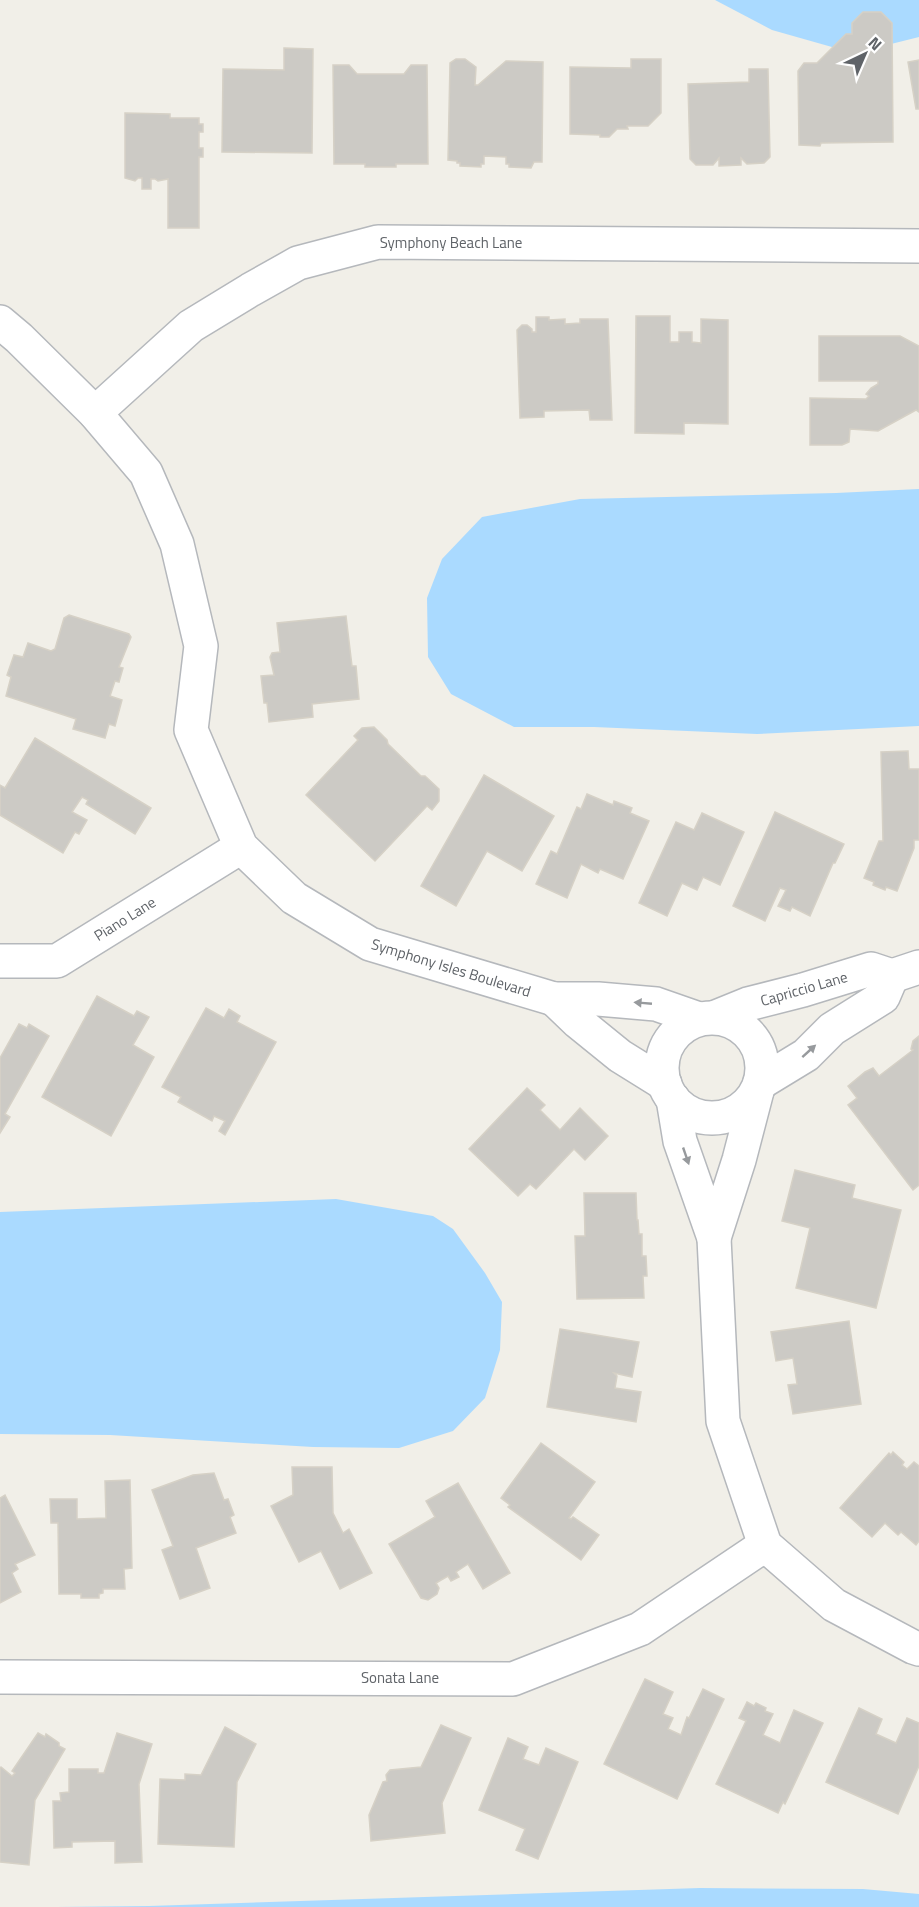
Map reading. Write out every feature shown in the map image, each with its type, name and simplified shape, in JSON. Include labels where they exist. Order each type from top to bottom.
[{"type":"street","name":"Symphony Beach Lane","points":[[95,413],[191,326],[250,290],[298,263],[378,242],[919,246]]},
{"type":"street","points":[[0,322],[95,413]]},
{"type":"street","name":"Symphony Isles Boulevard","points":[[95,413],[146,473],[177,544],[201,646],[190,730],[241,847],[294,898],[370,944],[554,999]]},
{"type":"street","name":"Piano Lane","points":[[0,961],[57,961],[241,847]]},
{"type":"street","name":"Capriccio Lane","points":[[707,1018],[872,969],[906,971]]},
{"type":"street","name":"Capriccio Lane","points":[[759,1087],[806,1055],[832,1029],[883,997],[906,971]]},
{"type":"street","points":[[554,999],[598,999],[656,1004],[707,1018],[732,1021],[746,1030],[756,1043],[762,1059],[762,1075],[739,1160],[714,1238]]},
{"type":"street","points":[[554,999],[578,1022],[669,1092],[693,1114],[717,1118],[734,1114],[747,1104],[759,1087]]},
{"type":"street","points":[[707,1018],[684,1026],[672,1037],[664,1052],[662,1068],[680,1141],[714,1238],[723,1421],[765,1545],[834,1605],[919,1649]]},
{"type":"street","name":"Sonata Lane","points":[[0,1677],[513,1678],[640,1629],[765,1545]]},
{"type":"water","points":[[715,0],[919,0],[919,37],[867,50],[839,49],[772,30]]},
{"type":"water","points":[[919,489],[919,726],[757,734],[594,727],[514,727],[451,694],[428,657],[427,598],[442,559],[482,517],[580,499]]},
{"type":"water","points":[[336,1199],[433,1216],[453,1229],[485,1273],[502,1302],[500,1350],[485,1398],[453,1431],[399,1448],[313,1447],[110,1435],[0,1434],[0,1212]]},
{"type":"water","points":[[700,1888],[863,1889],[919,1894],[919,1907],[56,1907],[149,1906]]},
{"type":"building","points":[[863,12],[881,12],[892,23],[893,142],[799,145],[798,71],[804,63],[817,63],[846,34],[852,34],[852,23]]},
{"type":"building","points":[[284,48],[313,49],[312,153],[222,152],[223,69],[284,70]]},
{"type":"building","points":[[456,59],[465,59],[476,67],[475,85],[478,85],[506,61],[543,62],[542,162],[534,162],[531,168],[509,167],[509,164],[506,164],[506,157],[484,156],[484,164],[481,164],[481,167],[460,166],[457,161],[448,160],[450,63]]},
{"type":"building","points":[[631,59],[661,59],[661,113],[648,126],[627,126],[628,129],[617,129],[609,137],[570,134],[570,67],[631,68]]},
{"type":"building","points":[[919,60],[919,109],[916,109],[908,62]]},
{"type":"building","points":[[333,65],[349,65],[357,74],[404,74],[411,65],[427,65],[428,164],[365,167],[365,164],[334,164]]},
{"type":"building","points":[[749,69],[768,69],[770,157],[764,163],[747,164],[741,158],[741,165],[719,166],[719,158],[713,165],[696,165],[690,159],[688,84],[749,82]]},
{"type":"building","points":[[125,113],[170,114],[170,118],[199,118],[199,124],[203,124],[203,132],[199,132],[199,148],[203,148],[203,157],[199,157],[199,228],[168,228],[168,179],[158,181],[151,179],[151,189],[142,189],[142,178],[135,181],[125,178]]},
{"type":"building","points":[[636,316],[670,316],[670,342],[679,342],[679,332],[692,332],[692,342],[701,343],[701,319],[728,320],[728,424],[684,423],[684,434],[635,433]]},
{"type":"building","points":[[536,317],[549,317],[549,320],[565,319],[565,324],[580,323],[580,319],[608,319],[612,420],[590,420],[589,410],[544,411],[544,417],[520,418],[517,330],[522,325],[527,325],[532,332],[536,332]]},
{"type":"building","points":[[819,336],[900,336],[919,346],[919,412],[916,410],[878,431],[850,429],[849,442],[842,445],[810,445],[810,398],[866,399],[869,396],[866,394],[878,384],[878,381],[819,381]]},
{"type":"building","points":[[69,615],[129,634],[131,637],[119,667],[123,668],[119,682],[115,681],[110,696],[122,700],[115,726],[109,724],[105,738],[73,729],[76,719],[6,696],[11,677],[7,675],[14,655],[23,657],[28,643],[51,651],[55,649],[64,618]]},
{"type":"building","points":[[346,616],[352,666],[356,666],[359,699],[312,704],[313,717],[269,722],[261,676],[274,675],[270,657],[272,653],[280,652],[277,623]]},
{"type":"building","points":[[374,727],[421,776],[425,776],[439,789],[439,801],[432,810],[427,806],[375,861],[306,795],[358,740],[354,736],[362,728]]},
{"type":"building","points":[[35,738],[151,808],[135,834],[86,804],[88,800],[82,797],[72,812],[87,820],[79,834],[75,832],[63,853],[0,815],[0,785],[5,788]]},
{"type":"building","points":[[908,751],[909,769],[919,769],[919,840],[914,840],[914,848],[897,891],[886,887],[885,890],[864,878],[879,841],[883,841],[881,752]]},
{"type":"building","points":[[484,775],[554,816],[522,871],[487,851],[456,906],[421,886]]},
{"type":"building","points":[[587,794],[613,805],[614,801],[632,808],[630,813],[649,821],[623,879],[600,869],[598,873],[581,864],[567,898],[536,884],[551,851],[557,854],[577,807],[581,809]]},
{"type":"building","points":[[775,812],[844,844],[833,863],[810,916],[792,907],[790,911],[778,906],[786,890],[780,888],[765,921],[733,906]]},
{"type":"building","points":[[702,813],[744,832],[720,885],[703,877],[697,890],[682,883],[667,916],[639,903],[676,822],[694,830]]},
{"type":"building","points":[[97,996],[134,1016],[137,1011],[149,1017],[133,1045],[154,1057],[111,1136],[42,1097]]},
{"type":"building","points":[[206,1008],[224,1018],[229,1009],[240,1016],[237,1022],[276,1042],[225,1135],[219,1131],[225,1121],[214,1116],[212,1121],[178,1102],[181,1097],[162,1087]]},
{"type":"building","points":[[19,1024],[27,1028],[29,1024],[49,1036],[5,1114],[10,1117],[0,1133],[0,1058]]},
{"type":"building","points":[[919,1036],[919,1185],[913,1190],[848,1105],[857,1098],[848,1086],[873,1068],[879,1076],[913,1050],[911,1049],[913,1041]]},
{"type":"building","points":[[527,1088],[545,1105],[540,1110],[560,1130],[580,1108],[608,1136],[585,1160],[574,1149],[536,1189],[530,1184],[518,1196],[469,1149]]},
{"type":"building","points":[[795,1170],[855,1185],[852,1198],[901,1210],[876,1308],[796,1288],[810,1228],[782,1221]]},
{"type":"building","points":[[584,1193],[636,1193],[639,1234],[642,1234],[642,1256],[646,1256],[647,1276],[643,1276],[644,1298],[577,1299],[575,1236],[585,1236]]},
{"type":"building","points":[[849,1321],[861,1404],[793,1414],[788,1385],[797,1384],[793,1358],[776,1361],[771,1332]]},
{"type":"building","points":[[560,1329],[639,1342],[632,1377],[614,1373],[617,1376],[615,1388],[641,1392],[636,1422],[547,1407]]},
{"type":"building","points":[[541,1443],[595,1482],[569,1518],[573,1517],[599,1535],[581,1560],[508,1507],[510,1505],[501,1498]]},
{"type":"building","points":[[893,1452],[904,1462],[902,1465],[907,1469],[914,1462],[919,1466],[919,1541],[916,1545],[901,1532],[898,1535],[885,1523],[872,1537],[840,1508],[889,1453],[891,1455]]},
{"type":"building","points":[[292,1467],[332,1467],[333,1513],[343,1533],[349,1529],[372,1573],[340,1589],[321,1551],[299,1562],[271,1506],[293,1495]]},
{"type":"building","points":[[214,1473],[224,1500],[228,1499],[234,1515],[230,1517],[236,1533],[196,1548],[210,1588],[180,1599],[162,1550],[173,1546],[152,1490],[193,1475]]},
{"type":"building","points":[[130,1480],[132,1568],[124,1569],[125,1589],[103,1589],[99,1598],[81,1598],[81,1594],[59,1594],[58,1523],[51,1523],[50,1499],[77,1499],[77,1519],[106,1518],[105,1481]]},
{"type":"building","points":[[458,1483],[510,1573],[483,1589],[468,1564],[456,1572],[459,1577],[451,1581],[448,1576],[436,1583],[439,1588],[437,1594],[428,1600],[421,1598],[389,1544],[435,1517],[426,1501]]},
{"type":"building","points":[[5,1495],[35,1555],[15,1564],[18,1569],[12,1573],[21,1592],[0,1603],[0,1498]]},
{"type":"building","points":[[645,1679],[673,1692],[663,1714],[673,1718],[668,1729],[681,1735],[687,1717],[689,1718],[703,1689],[724,1699],[677,1799],[604,1764]]},
{"type":"building","points":[[747,1702],[754,1706],[756,1703],[766,1708],[765,1711],[773,1714],[763,1735],[780,1743],[794,1710],[823,1723],[785,1804],[783,1802],[778,1813],[716,1784],[746,1721],[739,1718]]},
{"type":"building","points":[[859,1708],[882,1719],[876,1734],[896,1743],[907,1718],[919,1723],[919,1766],[898,1814],[826,1782]]},
{"type":"building","points":[[441,1725],[471,1738],[442,1803],[445,1833],[371,1841],[369,1815],[383,1782],[387,1781],[386,1775],[390,1770],[421,1767]]},
{"type":"building","points":[[225,1727],[256,1744],[237,1782],[234,1847],[158,1844],[160,1779],[185,1780],[185,1774],[201,1775]]},
{"type":"building","points":[[38,1733],[45,1737],[46,1734],[65,1749],[35,1800],[29,1865],[0,1862],[0,1768],[12,1776],[15,1773],[12,1771]]},
{"type":"building","points":[[117,1733],[152,1744],[139,1784],[142,1862],[115,1863],[115,1841],[72,1842],[72,1847],[54,1848],[53,1801],[61,1801],[60,1793],[69,1792],[69,1769],[98,1769],[98,1773],[104,1773]]},
{"type":"building","points":[[508,1738],[528,1747],[523,1759],[539,1765],[546,1748],[578,1762],[538,1859],[516,1850],[525,1829],[479,1810]]}]
